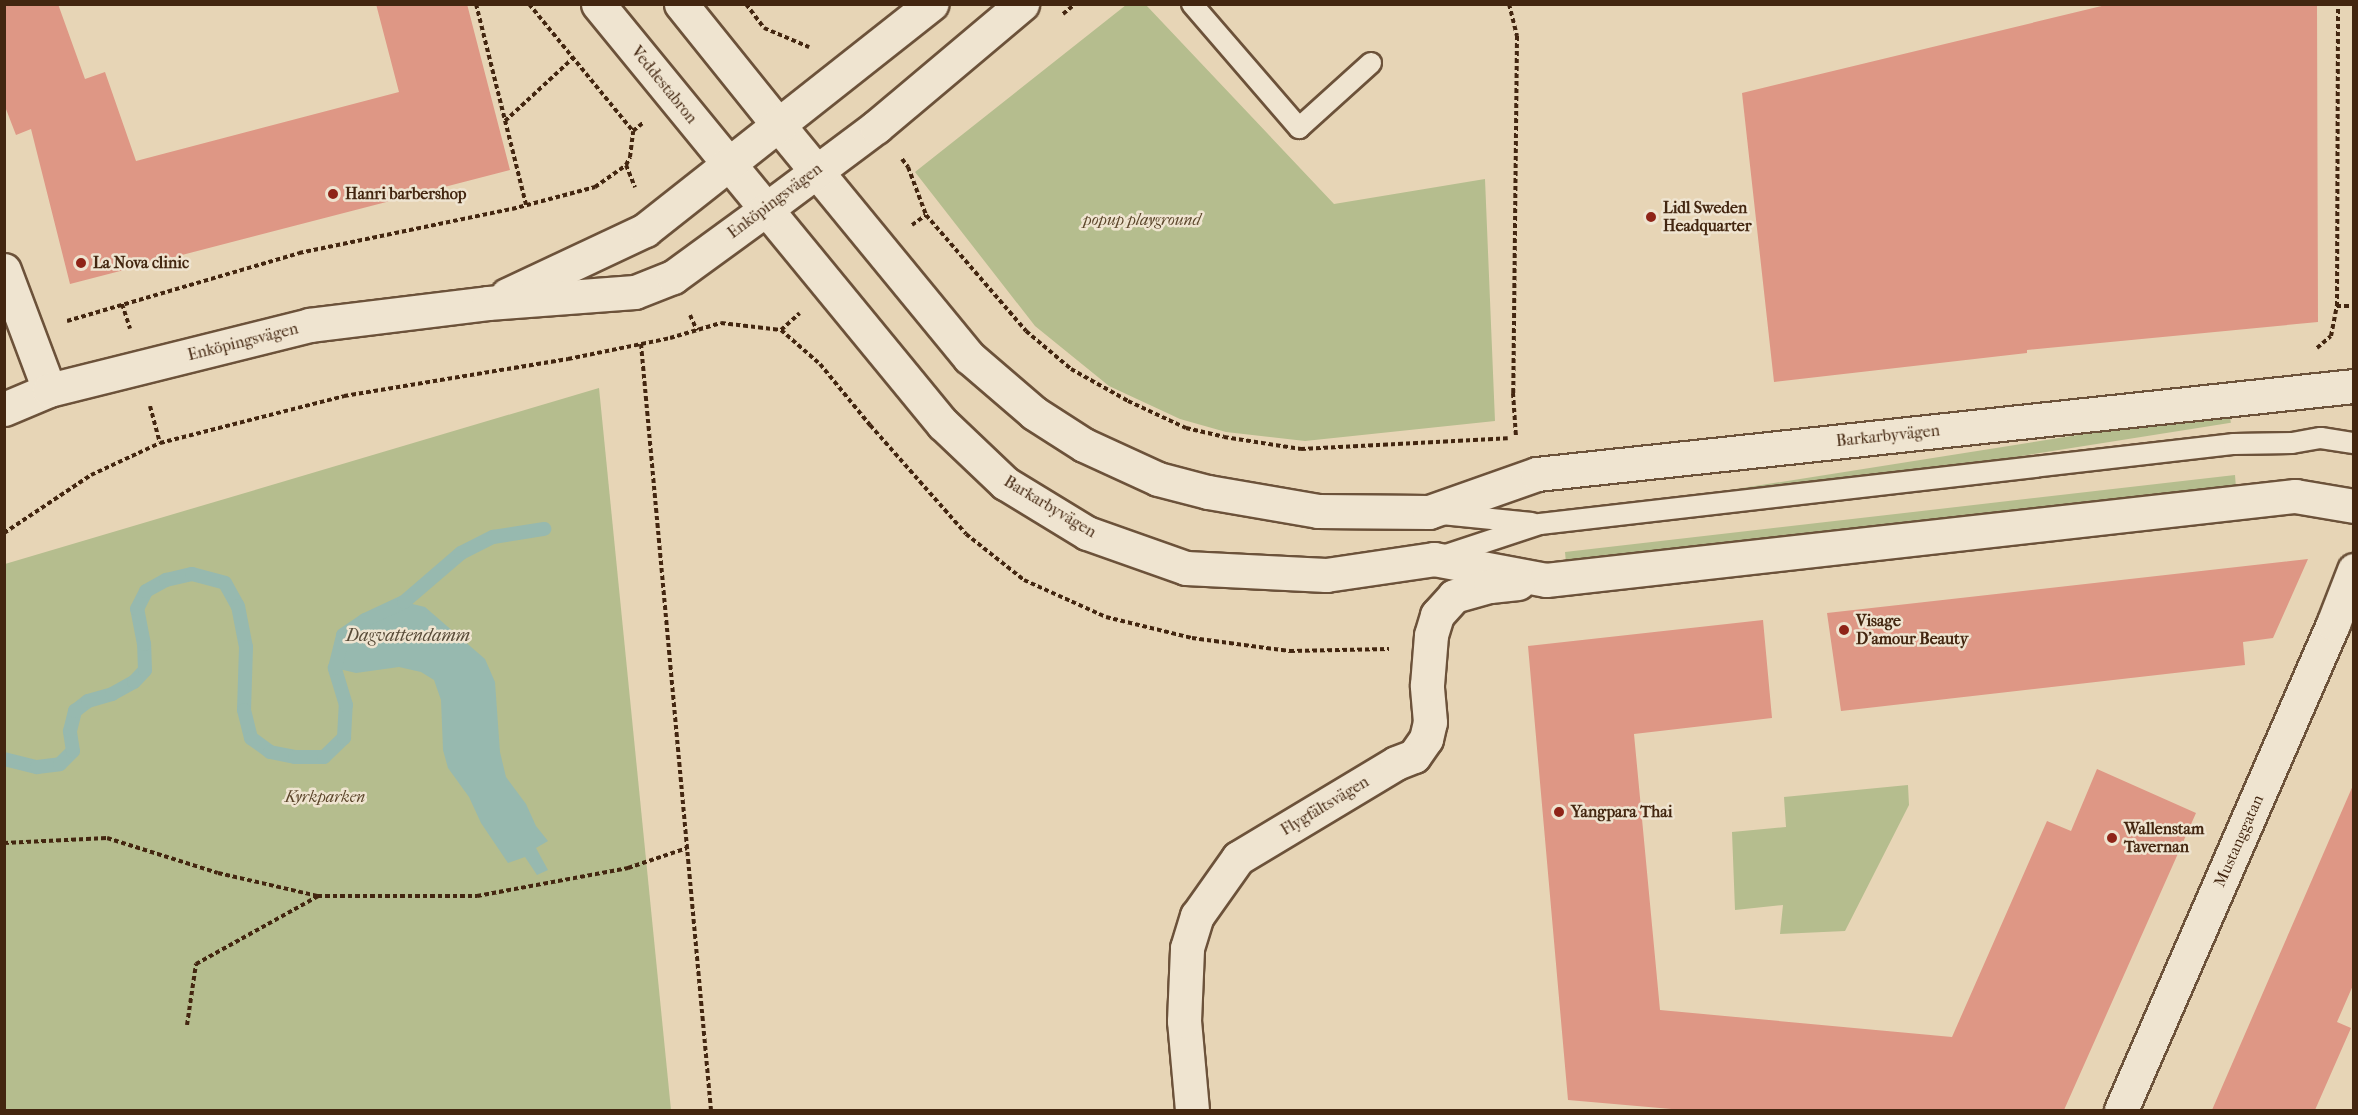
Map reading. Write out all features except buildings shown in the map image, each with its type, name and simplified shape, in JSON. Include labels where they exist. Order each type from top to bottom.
[{"type":"street","name":"Veddestabron","points":[[598,4],[730,165]]},
{"type":"street","points":[[681,4],[780,127]]},
{"type":"street","name":"Enköpingsvägen","points":[[488,303],[645,230],[780,127],[931,4]]},
{"type":"street","name":"Enköpingsvägen","points":[[4,409],[49,390],[309,326],[488,303],[634,292],[674,277],[876,127],[1022,4]]},
{"type":"street","name":"Barkarbyvägen","points":[[780,127],[969,357],[1034,413],[1084,445],[1158,479],[1208,492],[1318,511],[1429,512],[1537,474],[2354,386]]},
{"type":"street","name":"Barkarbyvägen","points":[[730,165],[943,424],[1005,483],[1087,533],[1186,568],[1326,575],[1434,559],[1546,580],[2295,496],[2354,506]]},
{"type":"street","points":[[4,270],[49,390]]},
{"type":"street","points":[[1429,512],[1434,559]]},
{"type":"street","name":"Mustanggatan","points":[[2121,1110],[2333,624],[2354,570]]},
{"type":"street","name":"Flygfältsvägen","points":[[1192,1110],[1184,1021],[1187,948],[1197,916],[1216,885],[1238,858],[1396,764],[1414,756],[1426,739],[1430,722],[1427,685],[1431,636],[1437,615],[1454,597],[1491,586],[1546,580]]},
{"type":"lane","points":[[1192,4],[1299,128],[1371,63]]},
{"type":"lane","name":"Barkarbyvägen","points":[[1434,559],[1540,524],[2234,444],[2292,443],[2321,438],[2354,443]]},
{"type":"lane","name":"Barkarbyvägen","points":[[1429,512],[1540,524]]},
{"type":"path","points":[[476,4],[526,205]]},
{"type":"path","points":[[122,304],[299,253],[526,205],[595,187],[626,165],[630,157],[634,130],[529,4]]},
{"type":"path","points":[[746,4],[764,28],[812,48]]},
{"type":"path","points":[[1509,4],[1517,36],[1513,393],[1516,437]]},
{"type":"path","points":[[2307,350],[2315,349],[2331,336],[2337,306],[2338,4]]},
{"type":"path","points":[[506,122],[574,57]]},
{"type":"path","points":[[898,154],[908,167],[926,215],[1026,331],[1071,369],[1128,401],[1186,428],[1224,437],[1301,449],[1526,437]]},
{"type":"path","points":[[2337,306],[2354,306]]},
{"type":"path","points":[[4,533],[91,475],[160,443],[344,396],[568,359],[641,344],[721,323],[781,330]]},
{"type":"path","points":[[641,344],[711,1110]]},
{"type":"path","points":[[1192,638],[1290,651],[1338,650]]},
{"type":"path","points":[[4,843],[107,838],[218,873],[318,896],[477,896],[628,868],[687,848]]},
{"type":"path","points":[[186,1025],[196,964],[318,896]]},
{"type":"green space","name":"popup playground","points":[[1126,5],[1146,5],[1334,204],[1485,179],[1495,421],[1305,441],[1226,432],[1180,419],[1109,386],[1035,326],[915,172]]},
{"type":"green space","name":"Kyrkparken","points":[[599,388],[671,1110],[5,1110],[5,564]]},
{"type":"green space","points":[[2229,411],[2231,423],[1566,528],[1564,516]]},
{"type":"green space","points":[[2235,475],[2236,488],[1566,563],[1565,552]]},
{"type":"green space","points":[[1908,785],[1909,805],[1845,931],[1780,934],[1783,905],[1735,910],[1732,832],[1786,827],[1784,797]]},
{"type":"water","name":"Dagvattendamm","points":[[404,602],[425,607],[485,659],[495,682],[500,752],[506,777],[526,804],[536,826],[548,841],[536,848],[548,870],[537,875],[525,857],[508,863],[481,823],[469,797],[448,768],[443,750],[441,700],[434,680],[421,672],[399,667],[356,673],[335,668],[343,635],[365,620]]},
{"type":"waterway","points":[[4,759],[37,767],[60,764],[73,751],[70,731],[75,711],[88,701],[112,694],[134,682],[145,670],[144,644],[137,609],[146,591],[166,580],[192,574],[225,583],[238,606],[246,647],[244,710],[251,738],[270,752],[295,757],[324,757],[344,738],[346,705],[335,668],[343,635],[365,620],[404,602],[461,553],[493,537],[544,529]]},
{"type":"place","name":"Hanri barbershop","points":[[333,194]]},
{"type":"place","name":"Lidl Sweden Headquarter","points":[[1651,217]]},
{"type":"place","name":"La Nova clinic","points":[[81,263]]},
{"type":"place","name":"Visage D'amour Beauty","points":[[1844,630]]},
{"type":"place","name":"Yangpara Thai","points":[[1559,812]]},
{"type":"place","name":"Wallenstam Tavernan","points":[[2112,838]]}]
